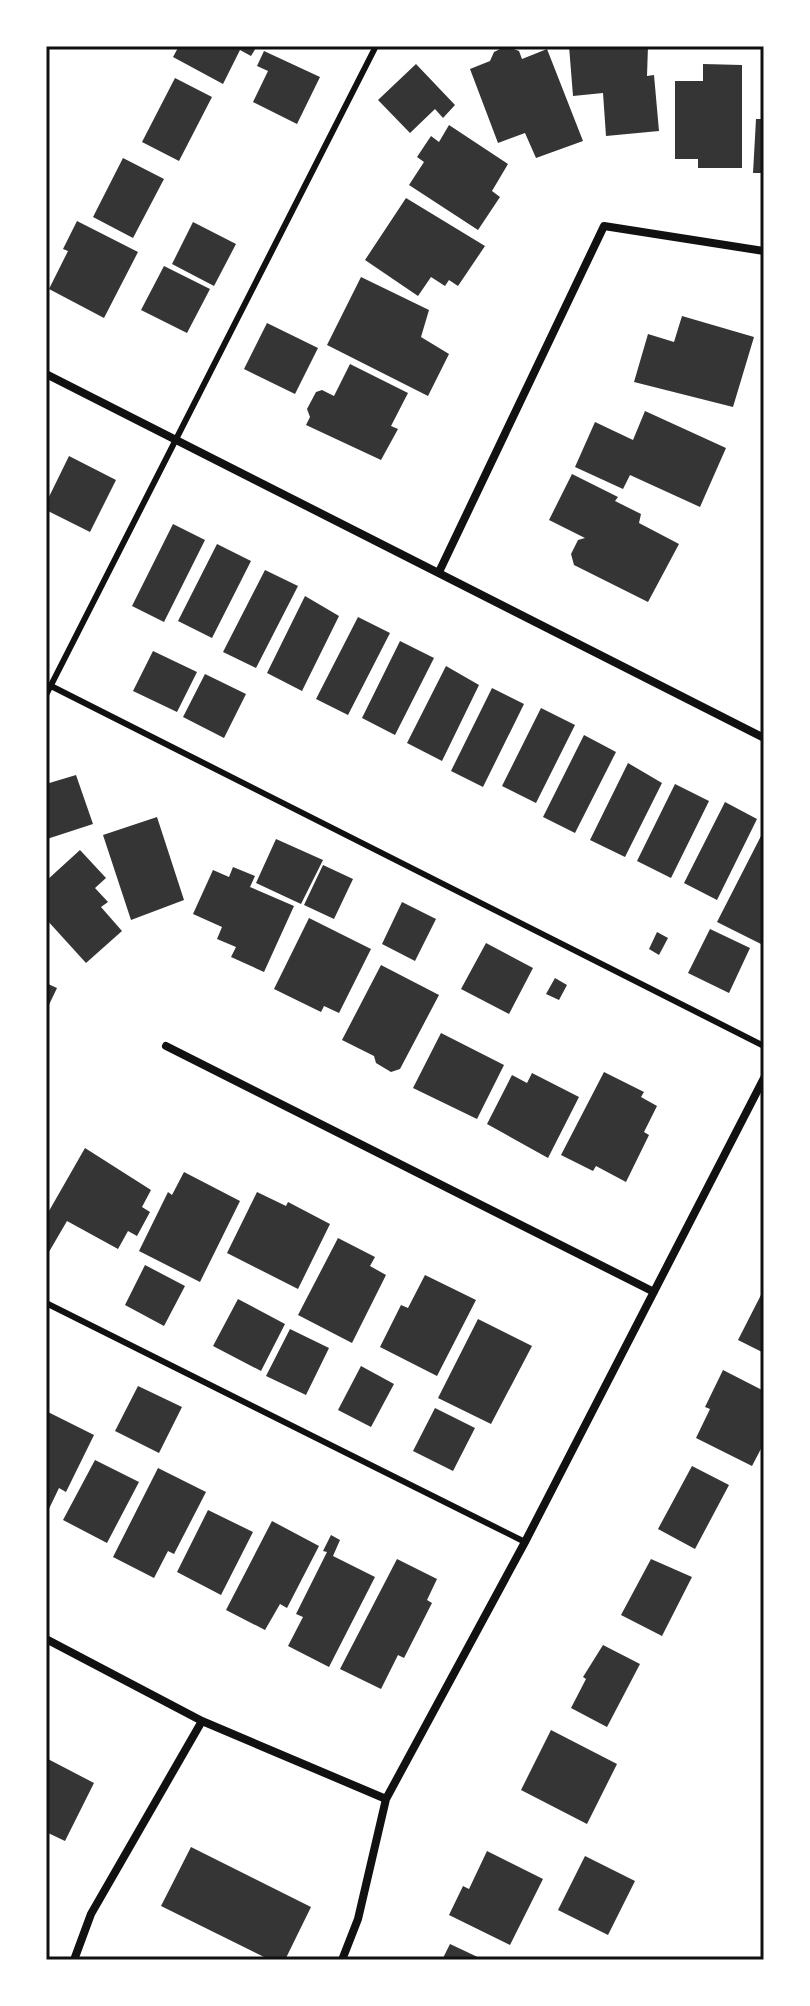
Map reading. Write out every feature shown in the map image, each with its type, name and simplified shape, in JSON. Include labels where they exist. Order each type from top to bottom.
[{"type":"street","points":[[439,572],[604,226],[764,251]]},
{"type":"street","points":[[46,374],[764,738]]},
{"type":"street","points":[[166,1046],[654,1292]]},
{"type":"street","points":[[342,1960],[358,1919],[386,1799],[525,1542],[764,1078]]},
{"type":"street","points":[[46,1639],[202,1721],[386,1799]]},
{"type":"street","points":[[74,1960],[91,1914],[202,1721]]},
{"type":"lane","points":[[46,695],[376,46]]},
{"type":"lane","points":[[51,686],[764,1046]]},
{"type":"lane","points":[[46,1303],[525,1542]]},
{"type":"building","points":[[179,46],[257,46],[251,56],[240,50],[223,84],[173,57]]},
{"type":"building","points":[[506,46],[519,51],[522,59],[547,49],[583,141],[536,158],[525,133],[498,143],[470,69],[490,61],[494,52]]},
{"type":"building","points":[[569,46],[648,46],[647,76],[654,75],[659,131],[606,136],[603,93],[573,96]]},
{"type":"building","points":[[264,51],[320,77],[297,124],[253,102],[268,71],[257,66]]},
{"type":"building","points":[[416,64],[455,105],[443,118],[435,109],[410,133],[378,100]]},
{"type":"building","points":[[703,64],[742,65],[742,168],[698,168],[698,159],[675,159],[675,81],[703,81]]},
{"type":"building","points":[[175,78],[212,97],[179,161],[142,142]]},
{"type":"building","points":[[756,119],[764,119],[764,173],[753,173]]},
{"type":"building","points":[[449,125],[508,164],[492,191],[500,197],[478,230],[409,185],[424,162],[417,157],[431,136],[439,142]]},
{"type":"building","points":[[123,158],[164,179],[133,238],[93,217]]},
{"type":"building","points":[[406,198],[485,246],[458,286],[449,280],[445,286],[431,277],[418,296],[365,260]]},
{"type":"building","points":[[77,221],[138,252],[104,318],[49,289],[68,251],[63,249]]},
{"type":"building","points":[[193,222],[236,244],[214,286],[172,264]]},
{"type":"building","points":[[164,266],[210,289],[187,333],[141,310]]},
{"type":"building","points":[[361,277],[429,310],[421,337],[449,354],[428,396],[327,345]]},
{"type":"building","points":[[682,316],[754,337],[733,407],[634,382],[648,334],[674,342]]},
{"type":"building","points":[[267,323],[318,348],[295,394],[244,369]]},
{"type":"building","points":[[350,364],[408,393],[391,426],[398,429],[381,460],[306,425],[310,417],[307,409],[316,392],[322,390],[334,396]]},
{"type":"building","points":[[645,411],[726,448],[700,507],[630,475],[623,489],[575,467],[595,422],[633,440]]},
{"type":"building","points":[[69,456],[116,480],[90,532],[46,510],[46,503]]},
{"type":"building","points":[[572,474],[618,497],[615,501],[641,514],[639,523],[679,544],[648,602],[574,565],[571,554],[578,540],[585,538],[549,520]]},
{"type":"building","points":[[173,524],[205,540],[164,622],[132,606]]},
{"type":"building","points":[[217,544],[251,561],[212,638],[178,621]]},
{"type":"building","points":[[265,570],[298,586],[256,668],[223,652]]},
{"type":"building","points":[[305,596],[339,616],[302,691],[267,673]]},
{"type":"building","points":[[358,617],[390,633],[348,715],[316,699]]},
{"type":"building","points":[[400,641],[434,658],[395,735],[362,718]]},
{"type":"building","points":[[153,651],[197,672],[177,712],[133,691]]},
{"type":"building","points":[[446,666],[479,685],[442,761],[407,743]]},
{"type":"building","points":[[205,674],[246,694],[224,738],[183,717]]},
{"type":"building","points":[[492,688],[524,704],[483,787],[451,771]]},
{"type":"building","points":[[541,708],[575,725],[536,803],[502,786]]},
{"type":"building","points":[[584,735],[616,752],[575,833],[543,817]]},
{"type":"building","points":[[628,763],[662,783],[625,857],[590,840]]},
{"type":"building","points":[[76,775],[93,824],[47,839],[46,784]]},
{"type":"building","points":[[675,784],[709,801],[671,878],[637,861]]},
{"type":"building","points":[[725,802],[757,819],[717,900],[684,883]]},
{"type":"building","points":[[157,817],[184,900],[131,920],[103,835]]},
{"type":"building","points":[[761,836],[764,838],[763,945],[717,922]]},
{"type":"building","points":[[276,839],[323,860],[301,904],[256,883]]},
{"type":"building","points":[[80,850],[106,878],[95,888],[108,902],[101,907],[122,931],[86,963],[46,919],[46,881]]},
{"type":"building","points":[[323,865],[353,879],[334,919],[304,905]]},
{"type":"building","points":[[233,867],[255,876],[250,887],[294,906],[264,972],[231,957],[236,947],[217,939],[222,927],[193,914],[213,870],[229,877]]},
{"type":"building","points":[[402,902],[436,919],[415,961],[382,944]]},
{"type":"building","points":[[309,918],[371,949],[339,1013],[324,1006],[321,1012],[274,989]]},
{"type":"building","points":[[710,929],[750,948],[729,993],[688,973]]},
{"type":"building","points":[[657,932],[668,938],[659,955],[649,949]]},
{"type":"building","points":[[486,943],[533,968],[509,1014],[461,989]]},
{"type":"building","points":[[381,965],[439,995],[400,1069],[391,1072],[376,1063],[374,1056],[342,1040]]},
{"type":"building","points":[[555,978],[567,985],[559,1000],[546,994]]},
{"type":"building","points":[[46,983],[57,988],[46,1011]]},
{"type":"building","points":[[441,1033],[504,1065],[477,1119],[413,1088]]},
{"type":"building","points":[[604,1072],[644,1092],[641,1097],[657,1106],[644,1132],[649,1135],[626,1182],[596,1166],[593,1171],[561,1155]]},
{"type":"building","points":[[532,1073],[579,1097],[548,1158],[487,1124],[512,1075],[527,1083]]},
{"type":"building","points":[[85,1148],[151,1190],[142,1207],[150,1212],[137,1236],[128,1231],[118,1249],[67,1221],[46,1257],[46,1210],[49,1211]]},
{"type":"building","points":[[184,1172],[240,1201],[200,1282],[139,1251],[168,1192],[172,1195]]},
{"type":"building","points":[[257,1192],[286,1206],[288,1202],[330,1224],[298,1289],[227,1253]]},
{"type":"building","points":[[338,1238],[375,1257],[370,1266],[386,1275],[352,1343],[298,1315]]},
{"type":"building","points":[[145,1265],[185,1286],[164,1326],[125,1305]]},
{"type":"building","points":[[425,1275],[476,1300],[437,1376],[380,1347],[401,1305],[408,1308]]},
{"type":"building","points":[[764,1289],[764,1353],[738,1340]]},
{"type":"building","points":[[238,1299],[285,1324],[261,1371],[213,1346]]},
{"type":"building","points":[[478,1319],[532,1346],[491,1424],[438,1398]]},
{"type":"building","points":[[290,1329],[329,1348],[306,1395],[266,1376]]},
{"type":"building","points":[[361,1366],[394,1384],[371,1427],[338,1410]]},
{"type":"building","points":[[723,1370],[764,1391],[764,1443],[752,1466],[696,1438],[710,1409],[705,1407]]},
{"type":"building","points":[[138,1386],[182,1407],[159,1453],[115,1431]]},
{"type":"building","points":[[435,1408],[475,1428],[453,1471],[413,1451]]},
{"type":"building","points":[[46,1411],[94,1435],[66,1492],[59,1488],[46,1515]]},
{"type":"building","points":[[95,1460],[139,1482],[107,1543],[63,1520]]},
{"type":"building","points":[[692,1466],[729,1485],[695,1549],[658,1529]]},
{"type":"building","points":[[158,1468],[206,1492],[174,1554],[168,1551],[154,1578],[113,1557]]},
{"type":"building","points":[[208,1510],[253,1532],[221,1595],[177,1572]]},
{"type":"building","points":[[272,1521],[319,1546],[287,1608],[280,1604],[265,1630],[226,1610]]},
{"type":"building","points":[[331,1535],[340,1540],[333,1556],[375,1577],[329,1667],[288,1646],[303,1617],[296,1614],[327,1552],[323,1551]]},
{"type":"building","points":[[397,1559],[437,1579],[427,1600],[432,1603],[404,1658],[398,1655],[381,1689],[340,1669]]},
{"type":"building","points":[[651,1559],[692,1577],[662,1636],[621,1615]]},
{"type":"building","points":[[603,1645],[640,1664],[607,1727],[571,1708],[586,1679],[583,1677]]},
{"type":"building","points":[[551,1730],[617,1764],[587,1824],[521,1790]]},
{"type":"building","points":[[46,1758],[94,1783],[65,1841],[46,1832]]},
{"type":"building","points":[[191,1847],[311,1907],[285,1960],[270,1960],[161,1906]]},
{"type":"building","points":[[487,1851],[543,1879],[510,1945],[449,1915],[463,1886],[469,1889]]},
{"type":"building","points":[[585,1856],[635,1881],[608,1935],[558,1910]]},
{"type":"building","points":[[450,1944],[484,1960],[442,1960]]}]
